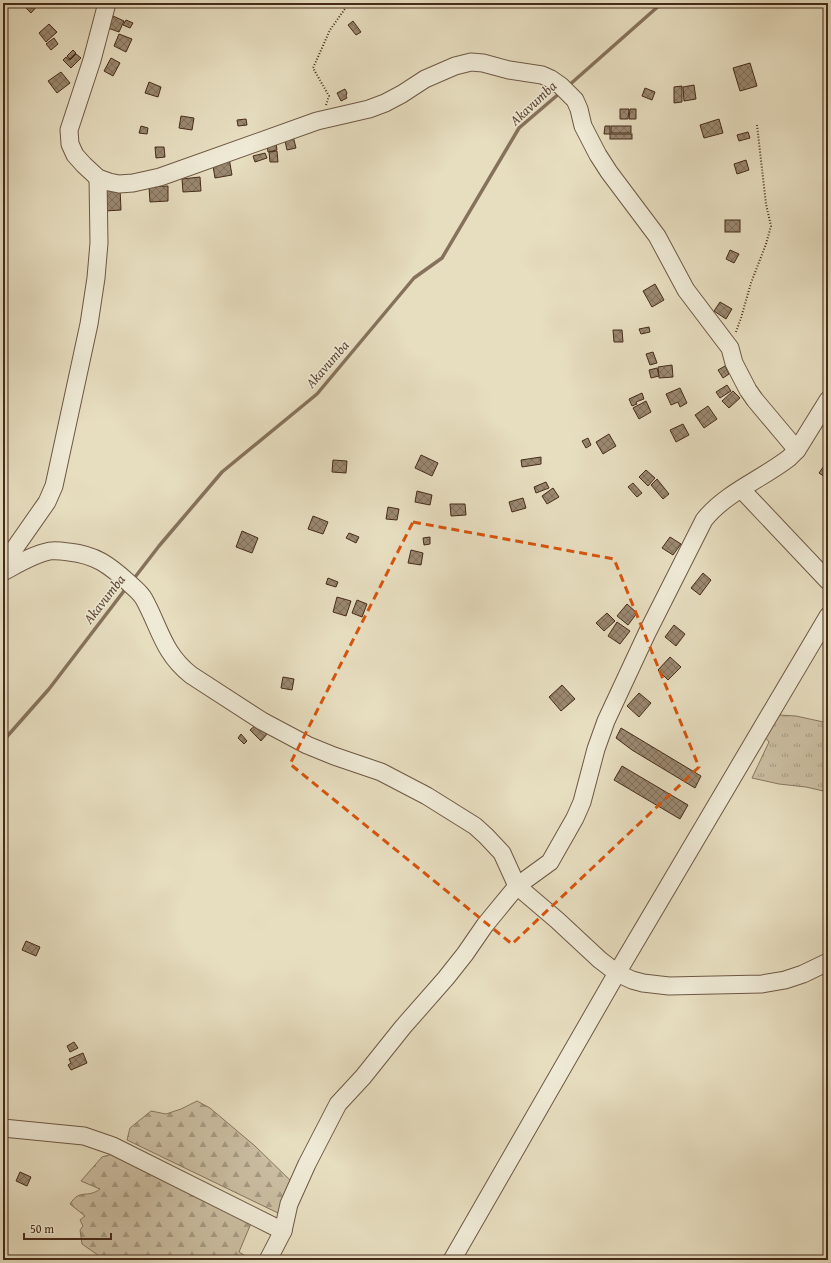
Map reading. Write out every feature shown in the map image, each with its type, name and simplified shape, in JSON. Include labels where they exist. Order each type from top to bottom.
[{"type":"street","points":[[107,3],[92,60],[69,130],[70,144],[75,155],[84,165],[98,178],[119,184],[133,183],[160,177],[317,121],[369,109],[402,94],[435,74],[460,64],[471,62],[482,63],[509,70],[542,75],[551,79],[561,86],[575,100],[583,126],[598,155],[657,236],[686,290],[730,348],[734,363],[748,390],[797,450]]},
{"type":"street","points":[[3,565],[47,502],[54,486],[89,324],[96,278],[99,243],[98,178]]},
{"type":"street","points":[[268,1260],[283,1231],[289,1204],[307,1164],[338,1104],[363,1077],[403,1027],[446,978],[465,954],[485,924],[517,886],[550,862],[575,818],[582,802],[596,749],[606,721],[647,633],[704,520],[722,502],[782,464],[797,450],[828,400]]},
{"type":"street","points":[[742,490],[828,581]]},
{"type":"street","points":[[3,572],[38,555],[57,550],[81,554],[108,565],[142,595],[167,649],[178,663],[191,675],[262,721],[307,745],[381,772],[427,796],[457,814],[486,836],[502,853],[517,886],[557,920],[600,960],[617,973],[642,983],[669,986],[762,984],[785,980],[803,974],[828,962]]},
{"type":"street","points":[[452,1260],[617,973],[828,616]]},
{"type":"street","points":[[3,1128],[84,1136],[113,1146],[283,1231]]},
{"type":"path","points":[[325,107],[329,96],[313,68],[330,30],[349,3]]},
{"type":"path","points":[[730,348],[741,318],[750,283],[766,244],[771,226],[766,204],[757,125]]},
{"type":"highlighted area","points":[[413,522],[614,559],[699,767],[512,944],[290,764]]},
{"type":"green space","points":[[780,715],[796,716],[828,723],[828,792],[752,778],[769,742],[764,736]]},
{"type":"green space","points":[[197,1101],[210,1108],[255,1146],[292,1182],[280,1214],[127,1140],[130,1128],[151,1111],[166,1114]]},
{"type":"green space","points":[[116,1153],[252,1221],[239,1252],[252,1260],[105,1260],[82,1244],[80,1230],[83,1226],[80,1220],[85,1216],[70,1204],[77,1196],[95,1192],[100,1189],[81,1181],[102,1157]]},
{"type":"building","points":[[27,3],[40,3],[31,13],[24,6]]},
{"type":"building","points":[[113,16],[124,21],[119,32],[108,28]]},
{"type":"building","points":[[126,20],[133,23],[130,28],[123,25]]},
{"type":"building","points":[[353,21],[361,32],[356,35],[348,25]]},
{"type":"building","points":[[49,24],[57,32],[46,42],[39,33]]},
{"type":"building","points":[[119,34],[132,39],[126,52],[114,46]]},
{"type":"building","points":[[54,38],[58,44],[51,50],[46,44]]},
{"type":"building","points":[[73,50],[76,53],[70,59],[67,56]]},
{"type":"building","points":[[76,54],[81,58],[71,68],[63,60],[66,57],[70,60]]},
{"type":"building","points":[[111,58],[120,63],[113,76],[104,71]]},
{"type":"building","points":[[750,63],[757,86],[740,91],[733,68]]},
{"type":"building","points":[[61,72],[70,83],[57,93],[48,81]]},
{"type":"building","points":[[149,82],[161,87],[158,97],[145,93]]},
{"type":"building","points":[[694,85],[696,99],[684,101],[683,87]]},
{"type":"building","points":[[682,86],[682,102],[674,103],[674,87]]},
{"type":"building","points":[[645,88],[655,92],[652,100],[642,96]]},
{"type":"building","points":[[345,89],[347,98],[341,101],[337,93]]},
{"type":"building","points":[[620,109],[629,109],[628,119],[620,119]]},
{"type":"building","points":[[630,109],[636,109],[636,119],[629,119]]},
{"type":"building","points":[[181,116],[194,118],[192,130],[179,128]]},
{"type":"building","points":[[246,119],[247,125],[238,126],[237,120]]},
{"type":"building","points":[[719,119],[723,133],[704,138],[700,125]]},
{"type":"building","points":[[141,126],[148,128],[147,134],[139,133]]},
{"type":"building","points":[[605,126],[610,126],[610,134],[604,134]]},
{"type":"building","points":[[611,126],[631,126],[631,133],[611,133]]},
{"type":"building","points":[[748,132],[750,138],[739,141],[737,135]]},
{"type":"building","points":[[610,134],[632,134],[632,139],[610,139]]},
{"type":"building","points":[[293,136],[296,148],[287,150],[284,137]]},
{"type":"building","points":[[276,143],[277,150],[268,152],[267,145]]},
{"type":"building","points":[[155,147],[164,147],[165,157],[156,158]]},
{"type":"building","points":[[277,151],[278,162],[270,162],[269,152]]},
{"type":"building","points":[[265,153],[267,158],[255,162],[253,156]]},
{"type":"building","points":[[229,158],[232,175],[215,178],[212,160]]},
{"type":"building","points":[[746,160],[749,170],[737,174],[734,164]]},
{"type":"building","points":[[200,177],[201,191],[183,192],[182,179]]},
{"type":"building","points":[[168,186],[168,201],[150,202],[149,187]]},
{"type":"building","points":[[120,189],[121,210],[105,211],[104,190]]},
{"type":"building","points":[[725,220],[740,220],[740,232],[725,232]]},
{"type":"building","points":[[730,250],[739,254],[734,263],[726,259]]},
{"type":"building","points":[[655,284],[664,300],[652,307],[643,291]]},
{"type":"building","points":[[720,302],[732,309],[726,319],[714,311]]},
{"type":"building","points":[[649,327],[650,332],[641,334],[639,329]]},
{"type":"building","points":[[613,330],[622,330],[623,342],[614,342]]},
{"type":"building","points":[[653,352],[657,363],[650,365],[646,354]]},
{"type":"building","points":[[672,365],[673,377],[659,378],[658,367]]},
{"type":"building","points":[[725,366],[729,374],[723,378],[718,370]]},
{"type":"building","points":[[657,368],[659,376],[651,378],[649,370]]},
{"type":"building","points":[[727,385],[731,391],[720,398],[716,392]]},
{"type":"building","points":[[680,388],[687,403],[680,407],[678,402],[671,405],[666,394]]},
{"type":"building","points":[[733,391],[740,398],[729,408],[722,401]]},
{"type":"building","points":[[642,393],[644,399],[636,402],[637,404],[632,406],[629,399]]},
{"type":"building","points":[[646,401],[651,412],[639,419],[633,408]]},
{"type":"building","points":[[708,406],[717,419],[704,428],[695,415]]},
{"type":"building","points":[[683,424],[689,435],[676,442],[670,430]]},
{"type":"building","points":[[609,434],[616,446],[603,454],[596,442]]},
{"type":"building","points":[[588,438],[591,445],[586,448],[582,441]]},
{"type":"building","points":[[421,455],[438,463],[432,476],[415,468]]},
{"type":"building","points":[[541,457],[541,464],[522,467],[521,460]]},
{"type":"building","points":[[333,460],[347,461],[346,473],[332,472]]},
{"type":"building","points":[[826,463],[828,464],[828,479],[819,473]]},
{"type":"building","points":[[646,470],[655,478],[648,486],[639,477]]},
{"type":"building","points":[[657,479],[669,494],[663,499],[651,485]]},
{"type":"building","points":[[546,482],[549,488],[536,493],[534,487]]},
{"type":"building","points":[[633,483],[642,493],[637,497],[628,487]]},
{"type":"building","points":[[553,488],[559,497],[547,504],[542,496]]},
{"type":"building","points":[[417,491],[432,495],[430,505],[415,502]]},
{"type":"building","points":[[523,498],[526,508],[512,512],[509,502]]},
{"type":"building","points":[[450,504],[465,504],[466,515],[451,516]]},
{"type":"building","points":[[388,507],[399,509],[397,520],[386,519]]},
{"type":"building","points":[[313,516],[328,522],[323,534],[308,529]]},
{"type":"building","points":[[242,531],[258,538],[252,553],[236,547]]},
{"type":"building","points":[[349,533],[359,537],[356,543],[346,538]]},
{"type":"building","points":[[430,537],[430,544],[424,545],[423,538]]},
{"type":"building","points":[[670,537],[681,544],[673,555],[662,548]]},
{"type":"building","points":[[411,550],[423,553],[421,565],[408,563]]},
{"type":"building","points":[[703,573],[711,580],[700,595],[691,588]]},
{"type":"building","points":[[328,578],[338,582],[336,587],[326,584]]},
{"type":"building","points":[[337,597],[351,601],[346,616],[333,612]]},
{"type":"building","points":[[357,600],[367,604],[362,617],[352,613]]},
{"type":"building","points":[[627,604],[637,613],[628,625],[617,616]]},
{"type":"building","points":[[607,613],[615,621],[604,631],[596,623]]},
{"type":"building","points":[[617,622],[630,631],[620,644],[608,636]]},
{"type":"building","points":[[674,625],[685,634],[676,646],[665,637]]},
{"type":"building","points":[[670,657],[681,667],[668,680],[658,670]]},
{"type":"building","points":[[283,677],[294,679],[292,690],[281,688]]},
{"type":"building","points":[[562,685],[575,699],[561,711],[549,697]]},
{"type":"building","points":[[639,693],[651,703],[639,717],[627,706]]},
{"type":"building","points":[[258,723],[268,733],[261,741],[250,730]]},
{"type":"building","points":[[621,728],[701,776],[695,788],[632,750],[616,738]]},
{"type":"building","points":[[241,734],[247,741],[244,744],[238,738]]},
{"type":"building","points":[[622,766],[688,805],[680,819],[614,780]]},
{"type":"building","points":[[26,941],[40,947],[36,956],[22,950]]},
{"type":"building","points":[[74,1042],[78,1048],[70,1052],[67,1046]]},
{"type":"building","points":[[83,1053],[87,1063],[71,1070],[68,1065],[71,1063],[69,1059]]},
{"type":"building","points":[[20,1172],[31,1177],[27,1186],[16,1181]]},
{"type":"waterway","name":"Akavumba","points":[[567,87],[662,3]]},
{"type":"waterway","name":"Akavumba","points":[[132,581],[159,546],[222,472],[317,394],[414,278],[442,258],[519,128],[561,92]]},
{"type":"waterway","name":"Akavumba","points":[[3,741],[49,689],[127,587]]}]
